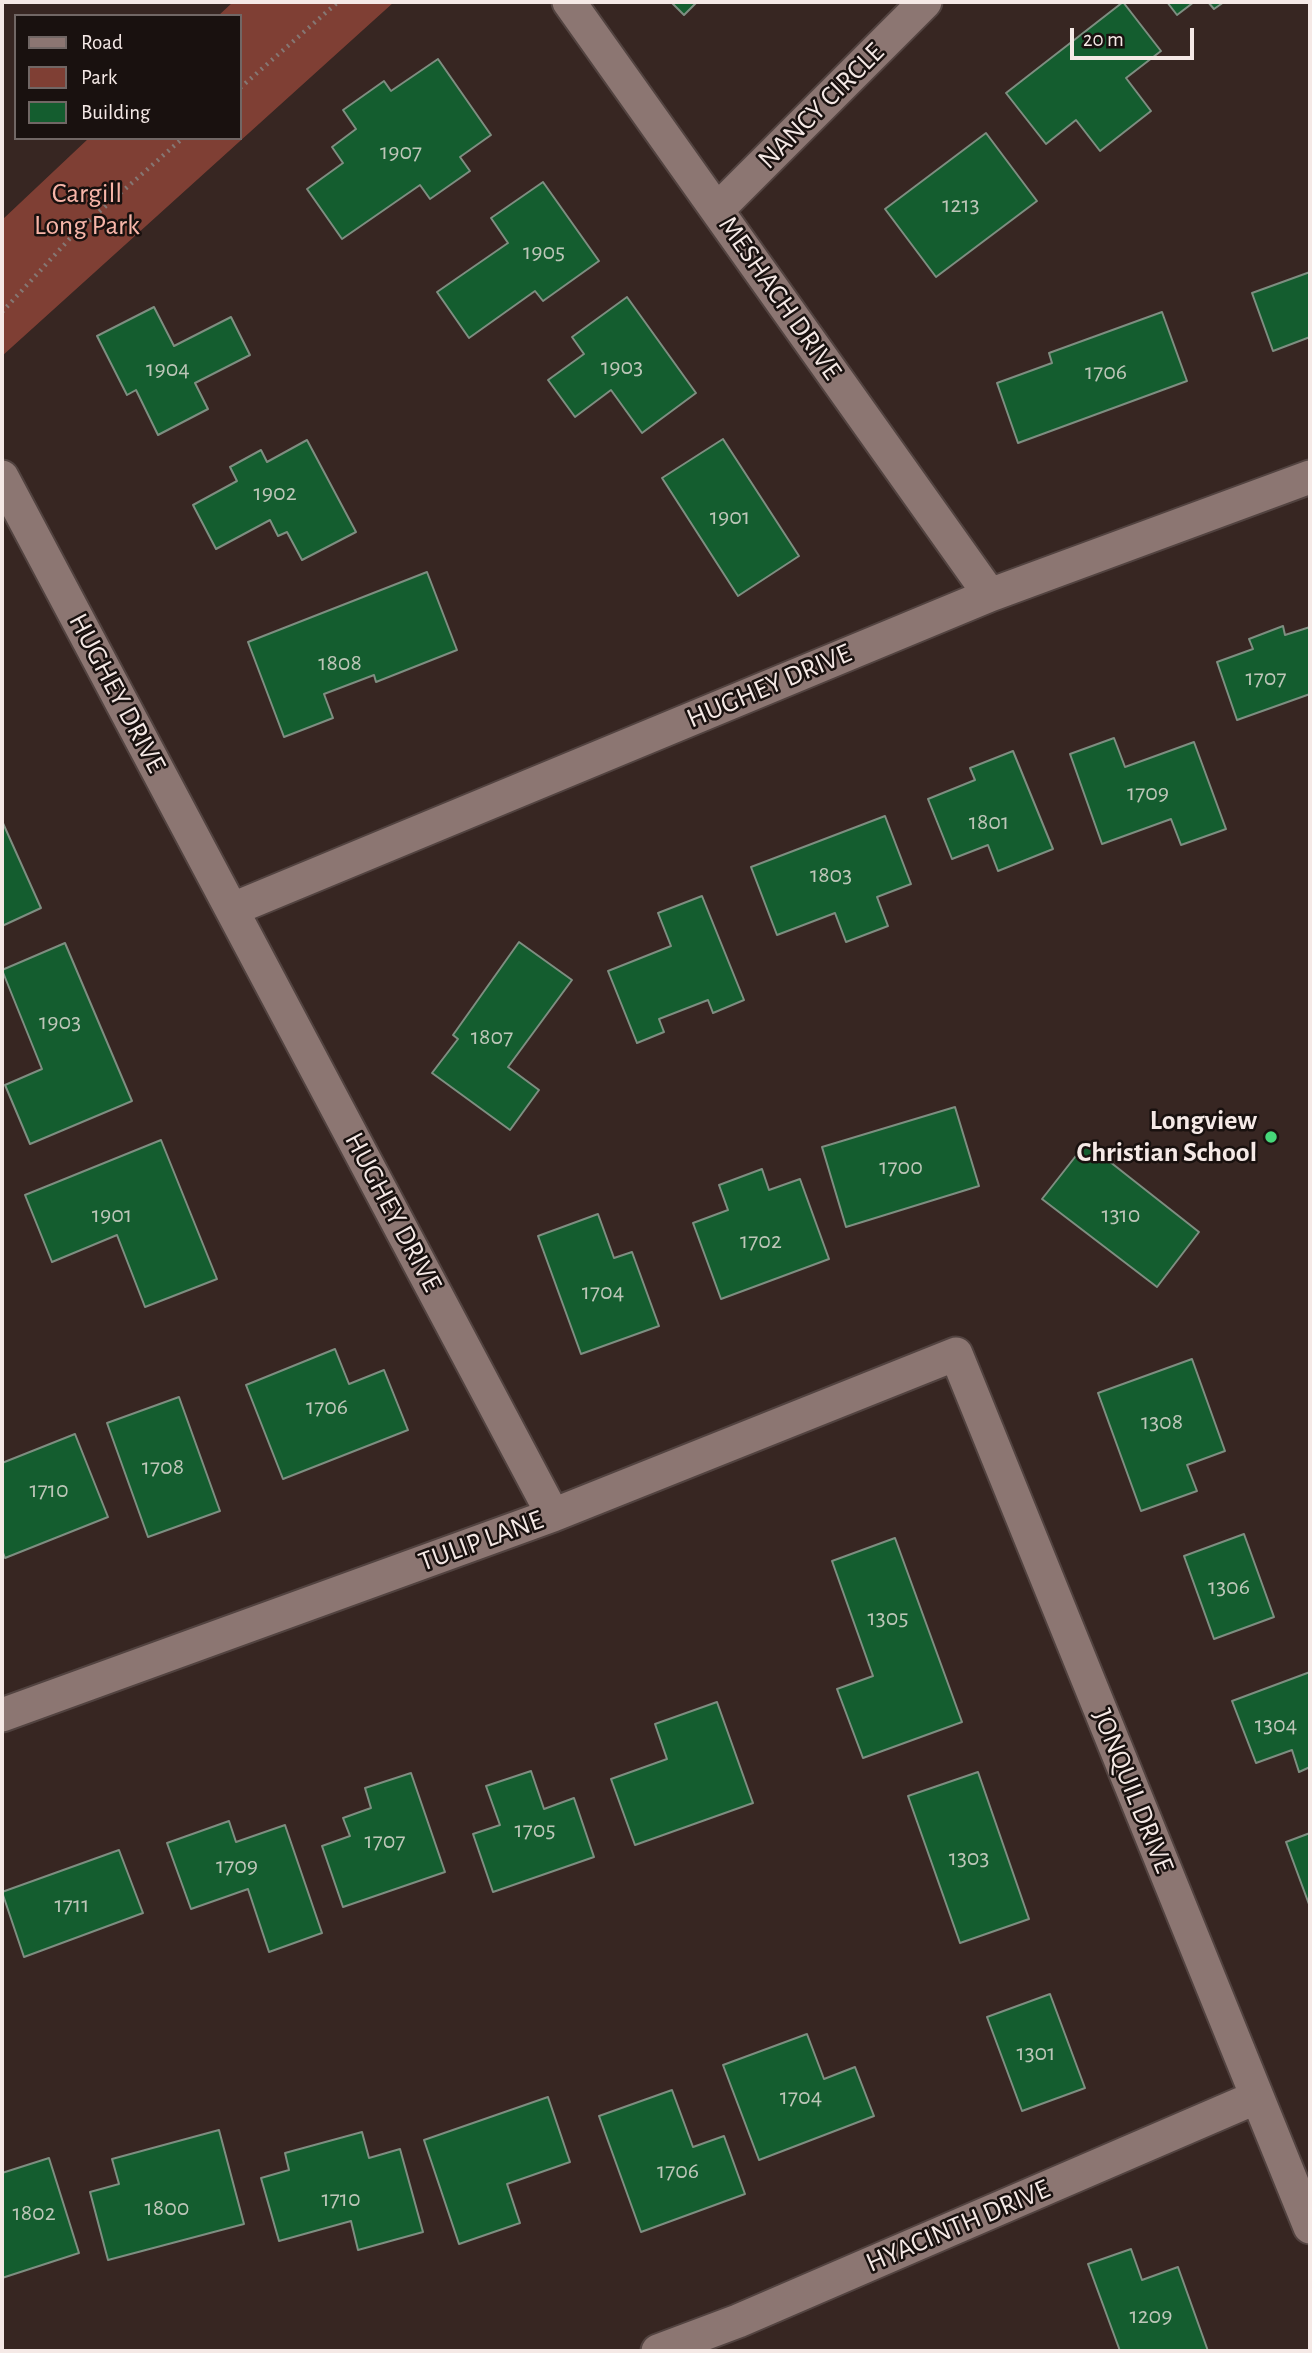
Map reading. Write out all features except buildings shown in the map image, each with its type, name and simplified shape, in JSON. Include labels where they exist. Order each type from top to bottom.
[{"type":"street","name":"MESHACH DRIVE","points":[[569,2],[990,594]]},
{"type":"street","name":"NANCY CIRCLE","points":[[717,210],[925,2]]},
{"type":"street","name":"HUGHEY DRIVE","points":[[2,477],[553,1515]]},
{"type":"street","name":"HUGHEY DRIVE","points":[[233,909],[990,594],[1310,477]]},
{"type":"street","name":"TULIP LANE","points":[[2,1715],[553,1515],[956,1354]]},
{"type":"street","name":"JONQUIL DRIVE","points":[[956,1354],[1310,2227]]},
{"type":"street","name":"HYACINTH DRIVE","points":[[658,2351],[738,2321],[1257,2097]]},
{"type":"path","points":[[242,87],[338,2]]},
{"type":"path","points":[[2,312],[75,233],[181,140]]},
{"type":"green space","name":"Cargill Long Park","points":[[233,2],[394,2],[242,139],[242,14],[220,14]]},
{"type":"green space","name":"Cargill Long Park","points":[[87,140],[241,140],[2,356],[2,220]]},
{"type":"place","name":"Longview Christian School","points":[[1271,1137]]}]
